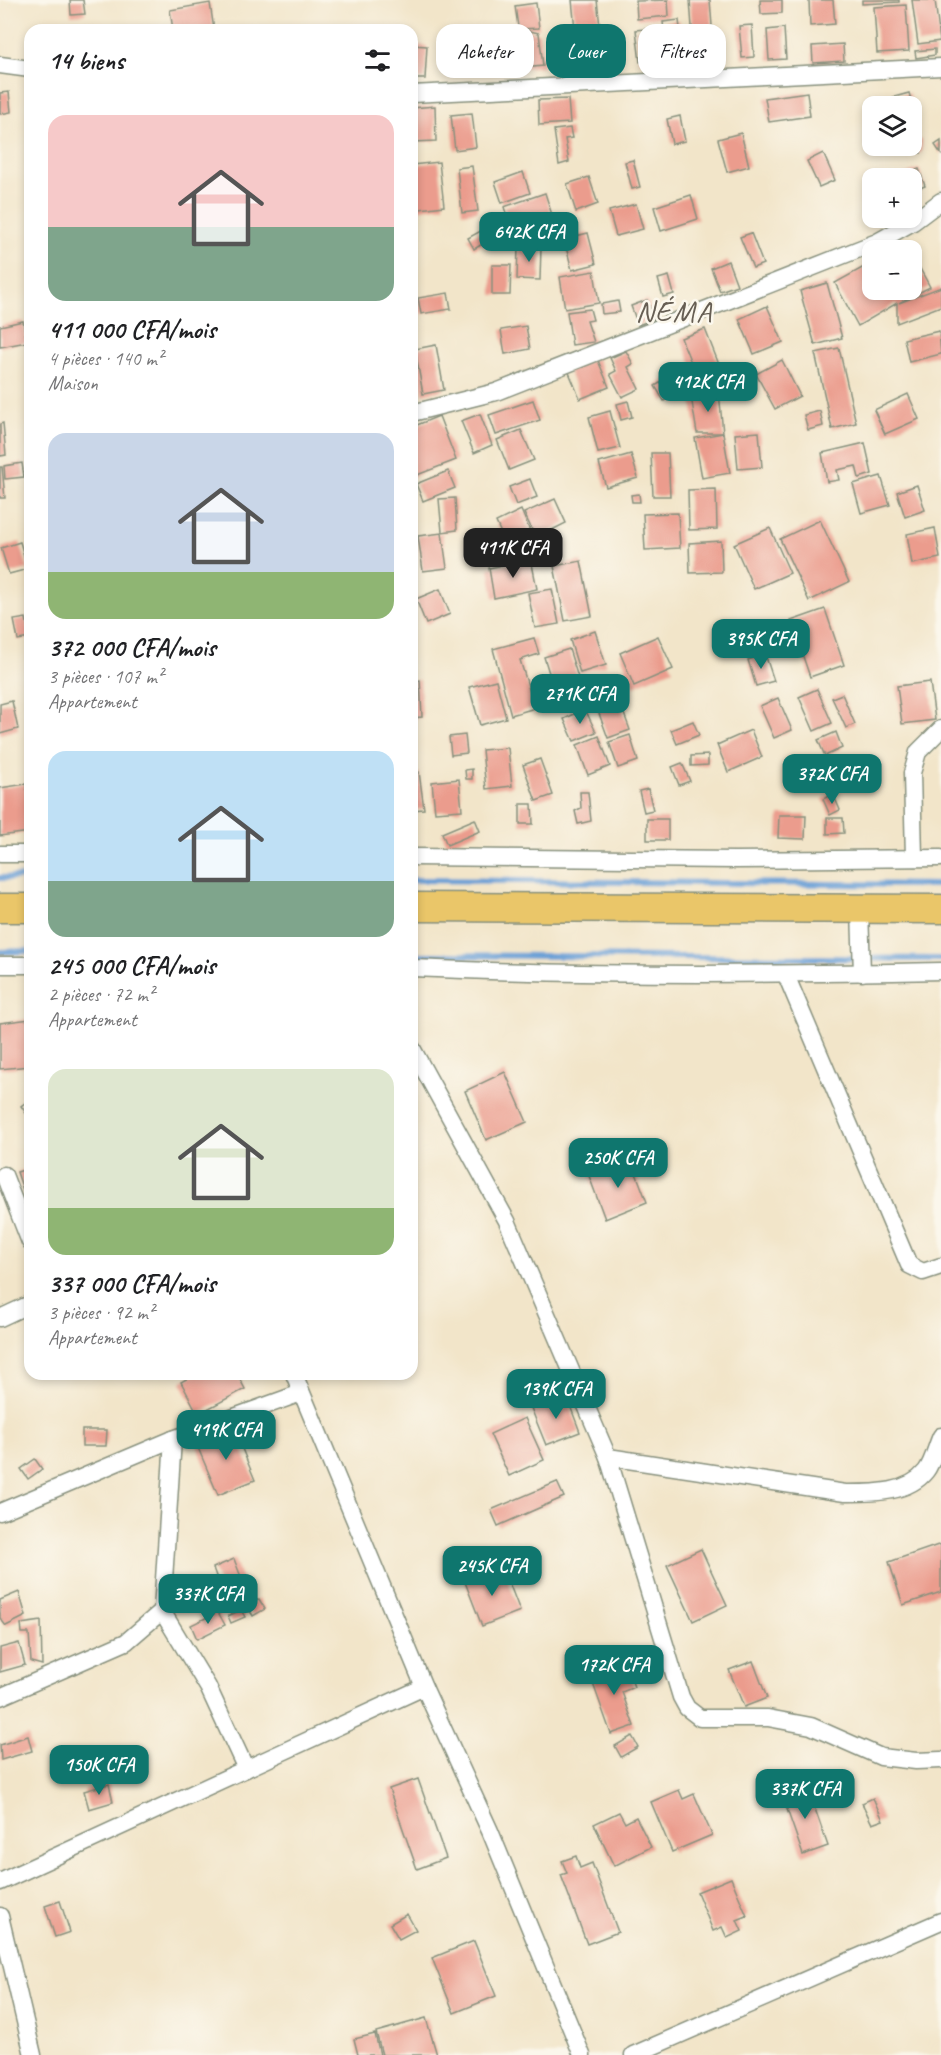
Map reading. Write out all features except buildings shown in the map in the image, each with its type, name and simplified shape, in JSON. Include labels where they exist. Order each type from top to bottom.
[{"type":"highway","points":[[418,907],[941,909]]},
{"type":"highway","points":[[0,909],[24,908]]},
{"type":"street","points":[[0,65],[24,68]]},
{"type":"street","points":[[418,94],[941,67]]},
{"type":"street","points":[[418,412],[496,393],[877,242],[913,222],[941,201]]},
{"type":"street","points":[[914,858],[912,773],[918,752],[941,729]]},
{"type":"street","points":[[0,854],[24,854]]},
{"type":"street","points":[[418,857],[735,860],[941,858]]},
{"type":"street","points":[[860,909],[862,973]]},
{"type":"street","points":[[0,965],[24,965]]},
{"type":"street","points":[[418,968],[554,974],[786,975],[941,971]]},
{"type":"street","points":[[786,975],[909,1265],[922,1272],[941,1266]]},
{"type":"street","points":[[418,1059],[507,1221],[608,1457],[681,1698],[687,1708],[700,1718],[768,1718],[810,1726],[881,1756],[916,1761],[941,1760]]},
{"type":"street","points":[[4,1175],[24,1227]]},
{"type":"street","points":[[0,1318],[24,1307]]},
{"type":"street","points":[[296,1380],[424,1687],[490,1831],[582,2055]]},
{"type":"street","points":[[0,1512],[173,1439],[301,1393]]},
{"type":"street","points":[[608,1457],[845,1493],[870,1493],[891,1490],[914,1482],[926,1470],[941,1436]]},
{"type":"street","points":[[173,1439],[162,1611],[208,1687],[246,1769]]},
{"type":"street","points":[[0,1697],[126,1642],[162,1611]]},
{"type":"street","points":[[0,1882],[424,1687]]},
{"type":"street","points":[[0,1916],[33,2055]]},
{"type":"street","points":[[633,2055],[941,1921]]},
{"type":"waterway","points":[[0,878],[24,877]]},
{"type":"waterway","points":[[418,880],[941,885]]},
{"type":"waterway","points":[[0,952],[24,951]]},
{"type":"waterway","points":[[418,955],[941,959]]},
{"type":"district","name":"NÉMA","points":[[674,311]]}]
